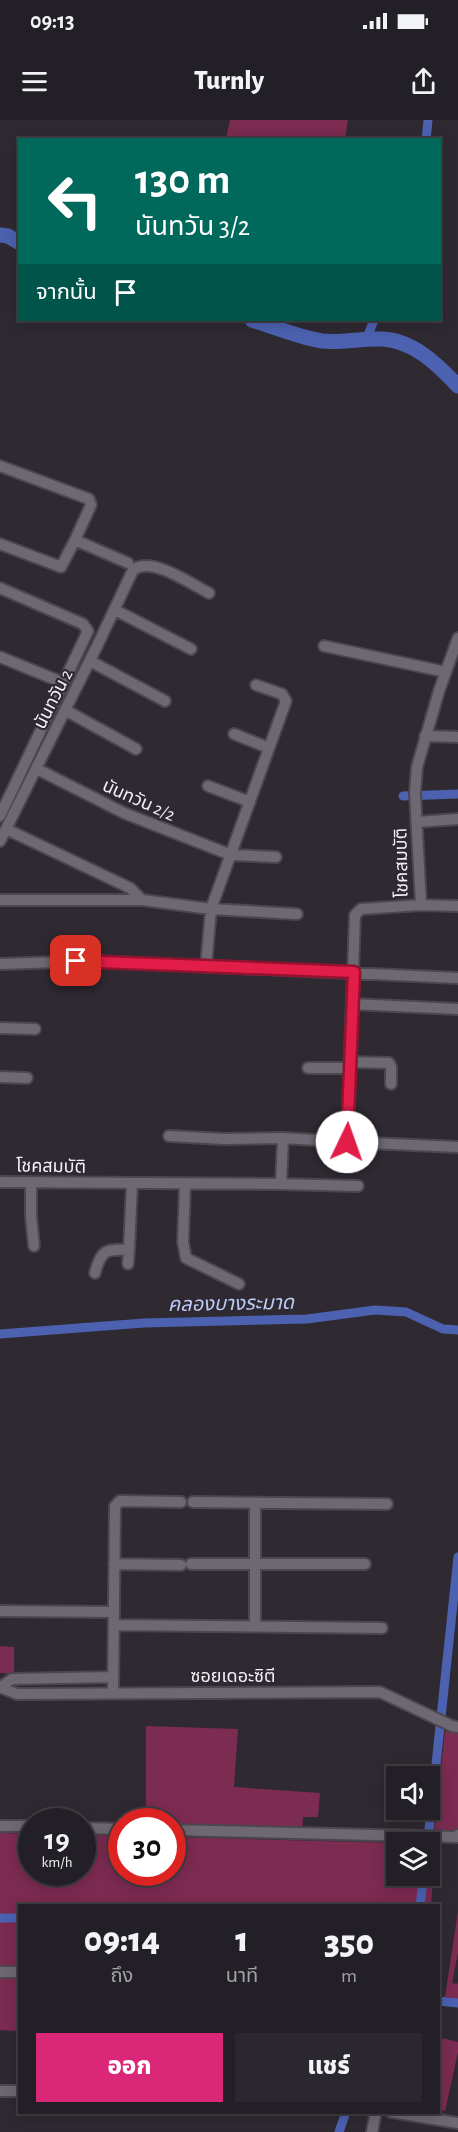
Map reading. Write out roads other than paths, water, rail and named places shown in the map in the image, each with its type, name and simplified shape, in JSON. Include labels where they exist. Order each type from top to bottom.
[{"type":"street","points":[[0,466],[89,499],[91,505],[61,567],[0,544]]},
{"type":"street","points":[[75,540],[130,567],[143,565],[157,567],[208,592]]},
{"type":"street","name":"นันทวัน 2","points":[[0,841],[115,610],[130,567]]},
{"type":"street","points":[[0,588],[87,627],[88,635],[0,816]]},
{"type":"street","points":[[115,610],[191,649]]},
{"type":"street","name":"โชคสมบัติ","points":[[347,1142],[354,921],[358,909],[420,905],[417,767],[458,638]]},
{"type":"street","points":[[324,646],[446,672]]},
{"type":"street","points":[[0,657],[64,683]]},
{"type":"street","points":[[90,661],[165,701]]},
{"type":"street","points":[[206,966],[210,909],[286,698],[282,694],[256,685]]},
{"type":"street","points":[[65,710],[136,749]]},
{"type":"street","points":[[234,734],[269,748]]},
{"type":"street","points":[[425,736],[458,737]]},
{"type":"street","name":"นันทวัน 2/2","points":[[37,769],[124,813],[231,855]]},
{"type":"street","points":[[208,786],[250,802]]},
{"type":"street","points":[[417,822],[458,819]]},
{"type":"street","points":[[6,828],[130,888],[142,900]]},
{"type":"street","points":[[231,855],[276,856]]},
{"type":"street","points":[[0,900],[142,900],[210,909],[297,914]]},
{"type":"street","points":[[420,905],[458,906]]},
{"type":"street","points":[[0,964],[62,960],[458,978]]},
{"type":"street","points":[[352,1004],[458,1009]]},
{"type":"street","points":[[0,1028],[35,1029]]},
{"type":"street","points":[[308,1068],[387,1062],[391,1067],[391,1084]]},
{"type":"street","points":[[0,1077],[27,1078]]},
{"type":"street","points":[[169,1136],[224,1139],[283,1138],[458,1147]]},
{"type":"street","points":[[281,1184],[283,1138]]},
{"type":"street","name":"โชคสมบัติ","points":[[0,1182],[358,1186]]},
{"type":"street","points":[[31,1182],[31,1228],[34,1246]]},
{"type":"street","points":[[128,1264],[132,1184]]},
{"type":"street","points":[[185,1184],[183,1242],[186,1258],[239,1284]]},
{"type":"street","points":[[95,1273],[98,1260],[106,1251],[129,1250]]},
{"type":"street","points":[[113,1693],[115,1509],[117,1503],[120,1501],[181,1502]]},
{"type":"street","points":[[193,1502],[387,1504]]},
{"type":"street","points":[[255,1503],[255,1626]]},
{"type":"street","points":[[114,1564],[365,1564]]},
{"type":"street","points":[[0,1611],[114,1612]]},
{"type":"street","points":[[114,1624],[382,1628]]},
{"type":"street","name":"ซอยเดอะซิตี","points":[[1,1687],[12,1679],[113,1677]]},
{"type":"street","name":"ซอยเดอะซิตี","points":[[1,1687],[18,1694],[380,1692],[458,1727]]},
{"type":"street","points":[[0,1826],[18,1826]]},
{"type":"street","points":[[186,1830],[398,1837],[457,1837],[458,1834]]},
{"type":"street","points":[[0,1972],[18,1972]]},
{"type":"street","points":[[0,2091],[18,2091]]},
{"type":"street","points":[[372,2132],[376,2114]]},
{"type":"street","points":[[398,2114],[440,2126],[458,2123]]},
{"type":"waterway","points":[[426,138],[428,120]]},
{"type":"waterway","points":[[0,235],[8,236],[18,242]]},
{"type":"waterway","points":[[255,321],[322,341],[393,340],[424,355],[458,386]]},
{"type":"waterway","points":[[366,340],[374,321]]},
{"type":"waterway","points":[[403,796],[458,794]]},
{"type":"waterway","name":"คลองบางระมาด","points":[[0,1334],[144,1323],[307,1319],[375,1310],[406,1312],[443,1329],[458,1330]]},
{"type":"waterway","points":[[429,1830],[458,1557]]},
{"type":"waterway","points":[[420,1904],[423,1886]]},
{"type":"waterway","points":[[0,1918],[18,1918]]},
{"type":"waterway","points":[[440,2001],[458,2003]]},
{"type":"waterway","points":[[339,2132],[345,2114]]}]
